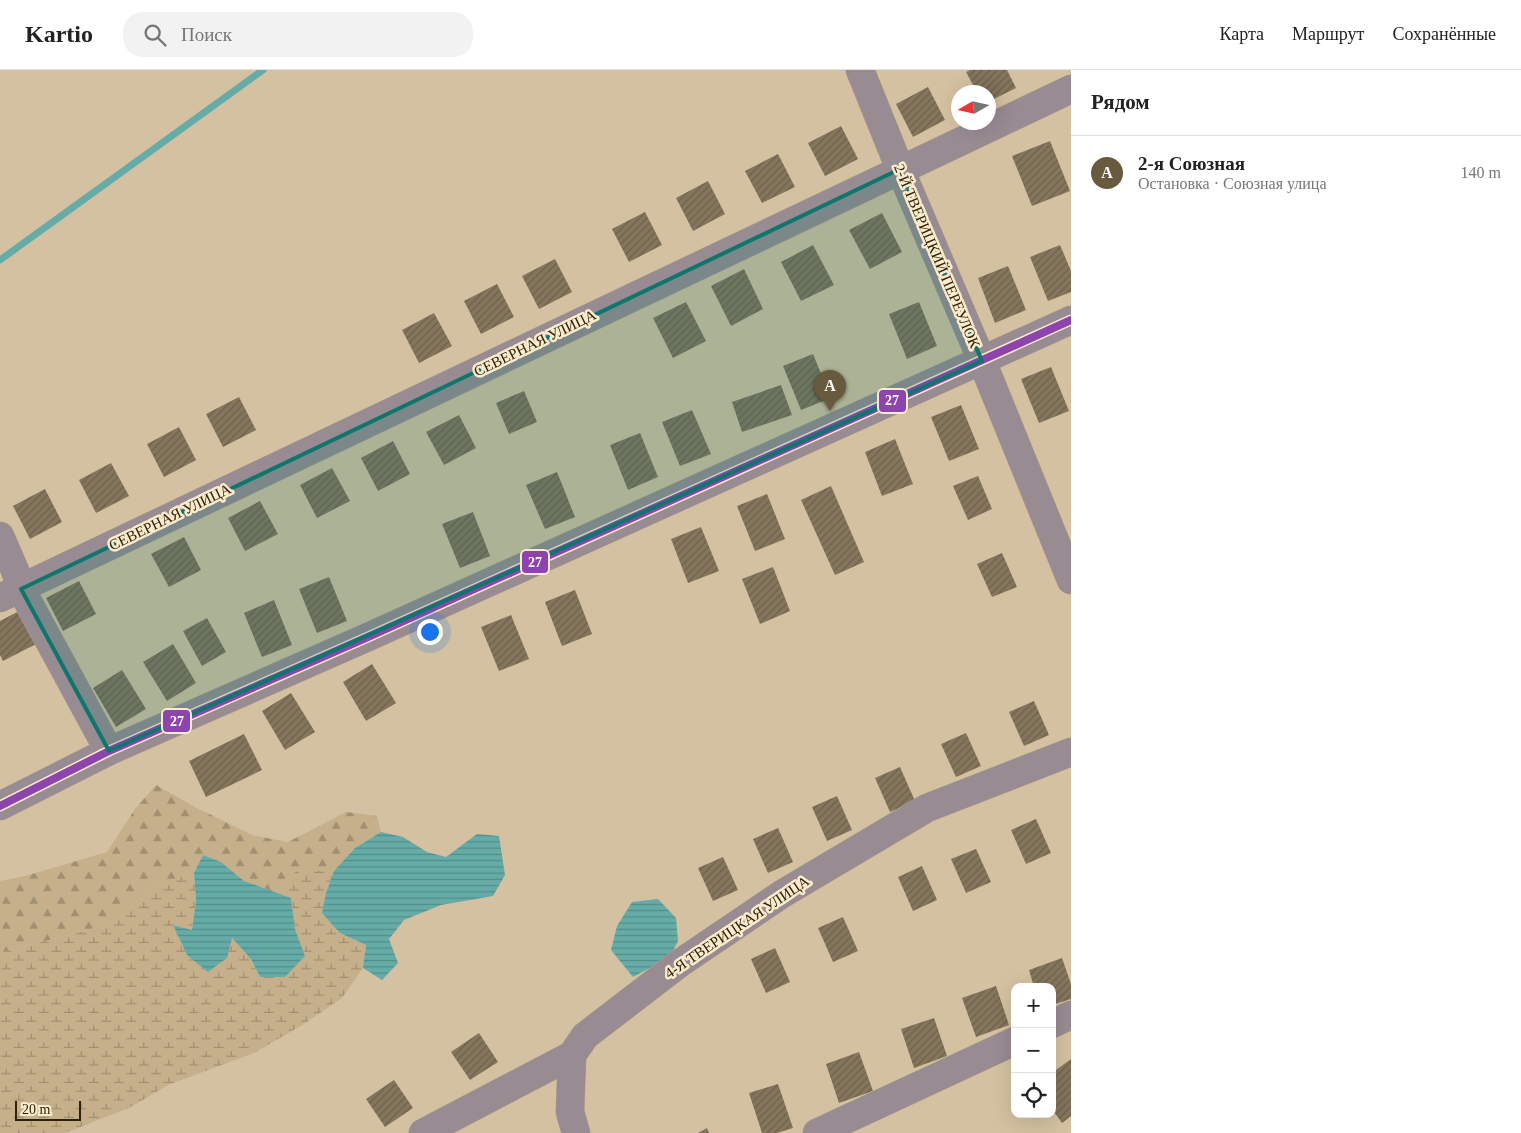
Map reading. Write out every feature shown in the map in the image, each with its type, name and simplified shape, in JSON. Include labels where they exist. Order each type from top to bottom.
[{"type":"street","name":"2-Й ТВЕРИЦКИЙ ПЕРЕУЛОК","points":[[860,70],[1071,580]]},
{"type":"street","name":"СЕВЕРНАЯ УЛИЦА","points":[[10,593],[1071,89]]},
{"type":"street","points":[[0,806],[109,751],[377,633],[1071,320]]},
{"type":"street","points":[[0,536],[16,573],[10,593],[109,751]]},
{"type":"street","name":"4-Я ТВЕРИЦКАЯ УЛИЦА","points":[[422,1133],[572,1055],[585,1036],[672,969],[782,894],[927,808],[1071,752]]},
{"type":"street","points":[[1056,1022],[1071,1015]]},
{"type":"street","points":[[817,1133],[1011,1043]]},
{"type":"street","points":[[572,1055],[570,1112],[576,1133]]},
{"type":"highlighted area","points":[[900,169],[982,361],[109,751],[21,589]]},
{"type":"green space","points":[[156,785],[252,835],[288,842],[346,812],[377,816],[381,832],[355,848],[334,871],[297,871],[286,879],[291,898],[244,881],[221,862],[203,855],[194,873],[157,884],[110,924],[0,953],[0,881],[25,876],[107,852],[135,809]]},
{"type":"green space","points":[[297,871],[334,871],[326,893],[340,933],[366,945],[363,968],[342,998],[304,1024],[254,1053],[168,1085],[131,1107],[65,1133],[0,1133],[0,953],[110,924],[157,884],[194,873],[196,901],[192,930],[174,925],[187,955],[232,938],[251,959],[260,977],[305,956],[295,929],[291,898],[286,879]]},
{"type":"water","points":[[381,832],[403,837],[427,852],[446,857],[477,834],[499,836],[505,875],[493,896],[441,905],[404,920],[389,939],[398,963],[382,980],[363,968],[366,945],[340,933],[322,913],[326,893],[334,871],[355,848]]},
{"type":"water","points":[[203,855],[221,862],[244,881],[291,898],[295,929],[305,956],[285,977],[260,977],[251,959],[232,938],[227,958],[208,972],[187,955],[173,925],[192,930],[196,901],[194,873]]},
{"type":"water","points":[[658,899],[676,918],[678,941],[670,957],[633,977],[611,950],[617,926],[632,902]]},
{"type":"building","points":[[970,70],[1007,70],[1016,88],[996,98],[996,85],[973,85],[966,72]]},
{"type":"building","points":[[928,87],[945,120],[913,137],[896,104]]},
{"type":"building","points":[[841,126],[858,159],[825,176],[808,143]]},
{"type":"building","points":[[1050,141],[1070,191],[1032,206],[1012,156]]},
{"type":"building","points":[[778,154],[795,187],[762,203],[745,171]]},
{"type":"building","points":[[708,181],[725,214],[693,231],[676,198]]},
{"type":"building","points":[[645,212],[662,245],[629,262],[612,229]]},
{"type":"building","points":[[882,213],[902,252],[870,269],[849,230]]},
{"type":"building","points":[[813,245],[834,285],[801,301],[781,262]]},
{"type":"building","points":[[1060,245],[1071,271],[1071,292],[1048,301],[1030,257]]},
{"type":"building","points":[[555,259],[572,292],[539,309],[522,276]]},
{"type":"building","points":[[1008,266],[1026,310],[995,323],[978,278]]},
{"type":"building","points":[[744,269],[763,309],[731,326],[711,286]]},
{"type":"building","points":[[497,284],[514,317],[481,334],[464,301]]},
{"type":"building","points":[[686,302],[706,341],[673,358],[653,318]]},
{"type":"building","points":[[919,302],[937,346],[907,359],[889,314]]},
{"type":"building","points":[[434,313],[452,346],[419,363],[402,330]]},
{"type":"building","points":[[813,354],[831,398],[801,410],[783,366]]},
{"type":"building","points":[[1051,367],[1069,411],[1039,423],[1021,379]]},
{"type":"building","points":[[781,385],[792,415],[742,432],[732,402]]},
{"type":"building","points":[[524,391],[537,422],[509,434],[496,403]]},
{"type":"building","points":[[239,397],[256,430],[223,447],[206,414]]},
{"type":"building","points":[[961,405],[979,449],[949,461],[931,417]]},
{"type":"building","points":[[692,410],[711,454],[680,466],[662,422]]},
{"type":"building","points":[[459,415],[476,448],[444,465],[426,432]]},
{"type":"building","points":[[179,427],[196,460],[164,477],[147,444]]},
{"type":"building","points":[[640,433],[658,477],[628,490],[610,445]]},
{"type":"building","points":[[895,439],[913,484],[882,496],[865,452]]},
{"type":"building","points":[[393,441],[410,474],[378,491],[361,458]]},
{"type":"building","points":[[111,463],[129,496],[96,513],[79,480]]},
{"type":"building","points":[[332,468],[350,501],[317,518],[300,485]]},
{"type":"building","points":[[557,472],[575,517],[545,529],[526,485]]},
{"type":"building","points":[[978,476],[992,509],[968,520],[953,486]]},
{"type":"building","points":[[831,486],[864,562],[835,575],[801,500]]},
{"type":"building","points":[[45,489],[62,522],[30,539],[13,506]]},
{"type":"building","points":[[767,494],[785,539],[755,551],[737,506]]},
{"type":"building","points":[[260,501],[278,534],[245,551],[228,518]]},
{"type":"building","points":[[473,512],[490,556],[460,568],[442,524]]},
{"type":"building","points":[[701,527],[719,571],[688,583],[671,539]]},
{"type":"building","points":[[184,537],[201,570],[169,587],[151,554]]},
{"type":"building","points":[[1002,553],[1017,587],[992,597],[977,564]]},
{"type":"building","points":[[773,567],[790,611],[760,624],[742,579]]},
{"type":"building","points":[[329,577],[347,621],[317,633],[299,589]]},
{"type":"building","points":[[79,581],[96,614],[63,631],[46,598]]},
{"type":"building","points":[[575,590],[592,634],[562,646],[545,602]]},
{"type":"building","points":[[274,600],[292,645],[262,657],[244,613]]},
{"type":"building","points":[[19,611],[36,644],[3,661],[0,655],[0,621]]},
{"type":"building","points":[[511,615],[529,659],[499,671],[481,627]]},
{"type":"building","points":[[207,618],[226,652],[202,666],[183,631]]},
{"type":"building","points":[[173,644],[196,683],[167,701],[143,662]]},
{"type":"building","points":[[372,664],[396,703],[366,721],[343,682]]},
{"type":"building","points":[[122,670],[146,709],[116,727],[93,688]]},
{"type":"building","points":[[291,693],[315,732],[285,750],[262,711]]},
{"type":"building","points":[[1034,701],[1049,735],[1024,746],[1009,712]]},
{"type":"building","points":[[966,733],[981,766],[956,777],[941,744]]},
{"type":"building","points":[[244,734],[262,770],[206,797],[189,761]]},
{"type":"building","points":[[900,767],[915,801],[890,812],[875,778]]},
{"type":"building","points":[[837,796],[852,830],[827,841],[812,807]]},
{"type":"building","points":[[1036,819],[1051,853],[1026,864],[1011,830]]},
{"type":"building","points":[[778,828],[793,862],[768,873],[753,839]]},
{"type":"building","points":[[976,849],[991,882],[966,893],[951,859]]},
{"type":"building","points":[[723,857],[738,890],[713,901],[698,868]]},
{"type":"building","points":[[922,866],[937,900],[913,911],[898,877]]},
{"type":"building","points":[[843,917],[858,951],[833,962],[818,928]]},
{"type":"building","points":[[775,948],[790,982],[766,993],[751,959]]},
{"type":"building","points":[[1062,958],[1071,984],[1071,999],[1056,1004],[1056,983],[1033,983],[1029,970]]},
{"type":"building","points":[[996,986],[1009,1025],[976,1037],[962,998]]},
{"type":"building","points":[[934,1018],[947,1056],[914,1068],[901,1029]]},
{"type":"building","points":[[479,1033],[498,1062],[470,1080],[451,1052]]},
{"type":"building","points":[[859,1052],[873,1091],[839,1103],[826,1064]]},
{"type":"building","points":[[1071,1059],[1071,1116],[1062,1123],[1056,1115],[1056,1070]]},
{"type":"building","points":[[394,1080],[413,1108],[385,1127],[366,1099]]},
{"type":"building","points":[[778,1084],[793,1128],[777,1133],[762,1133],[749,1093]]},
{"type":"building","points":[[707,1128],[709,1133],[698,1133]]},
{"type":"waterway","points":[[0,260],[263,70]]},
{"type":"transit line","name":"27","points":[[0,806],[109,751],[368,637],[1071,320]]},
{"type":"place","name":"2-я Союзная","points":[[830,411]]}]
